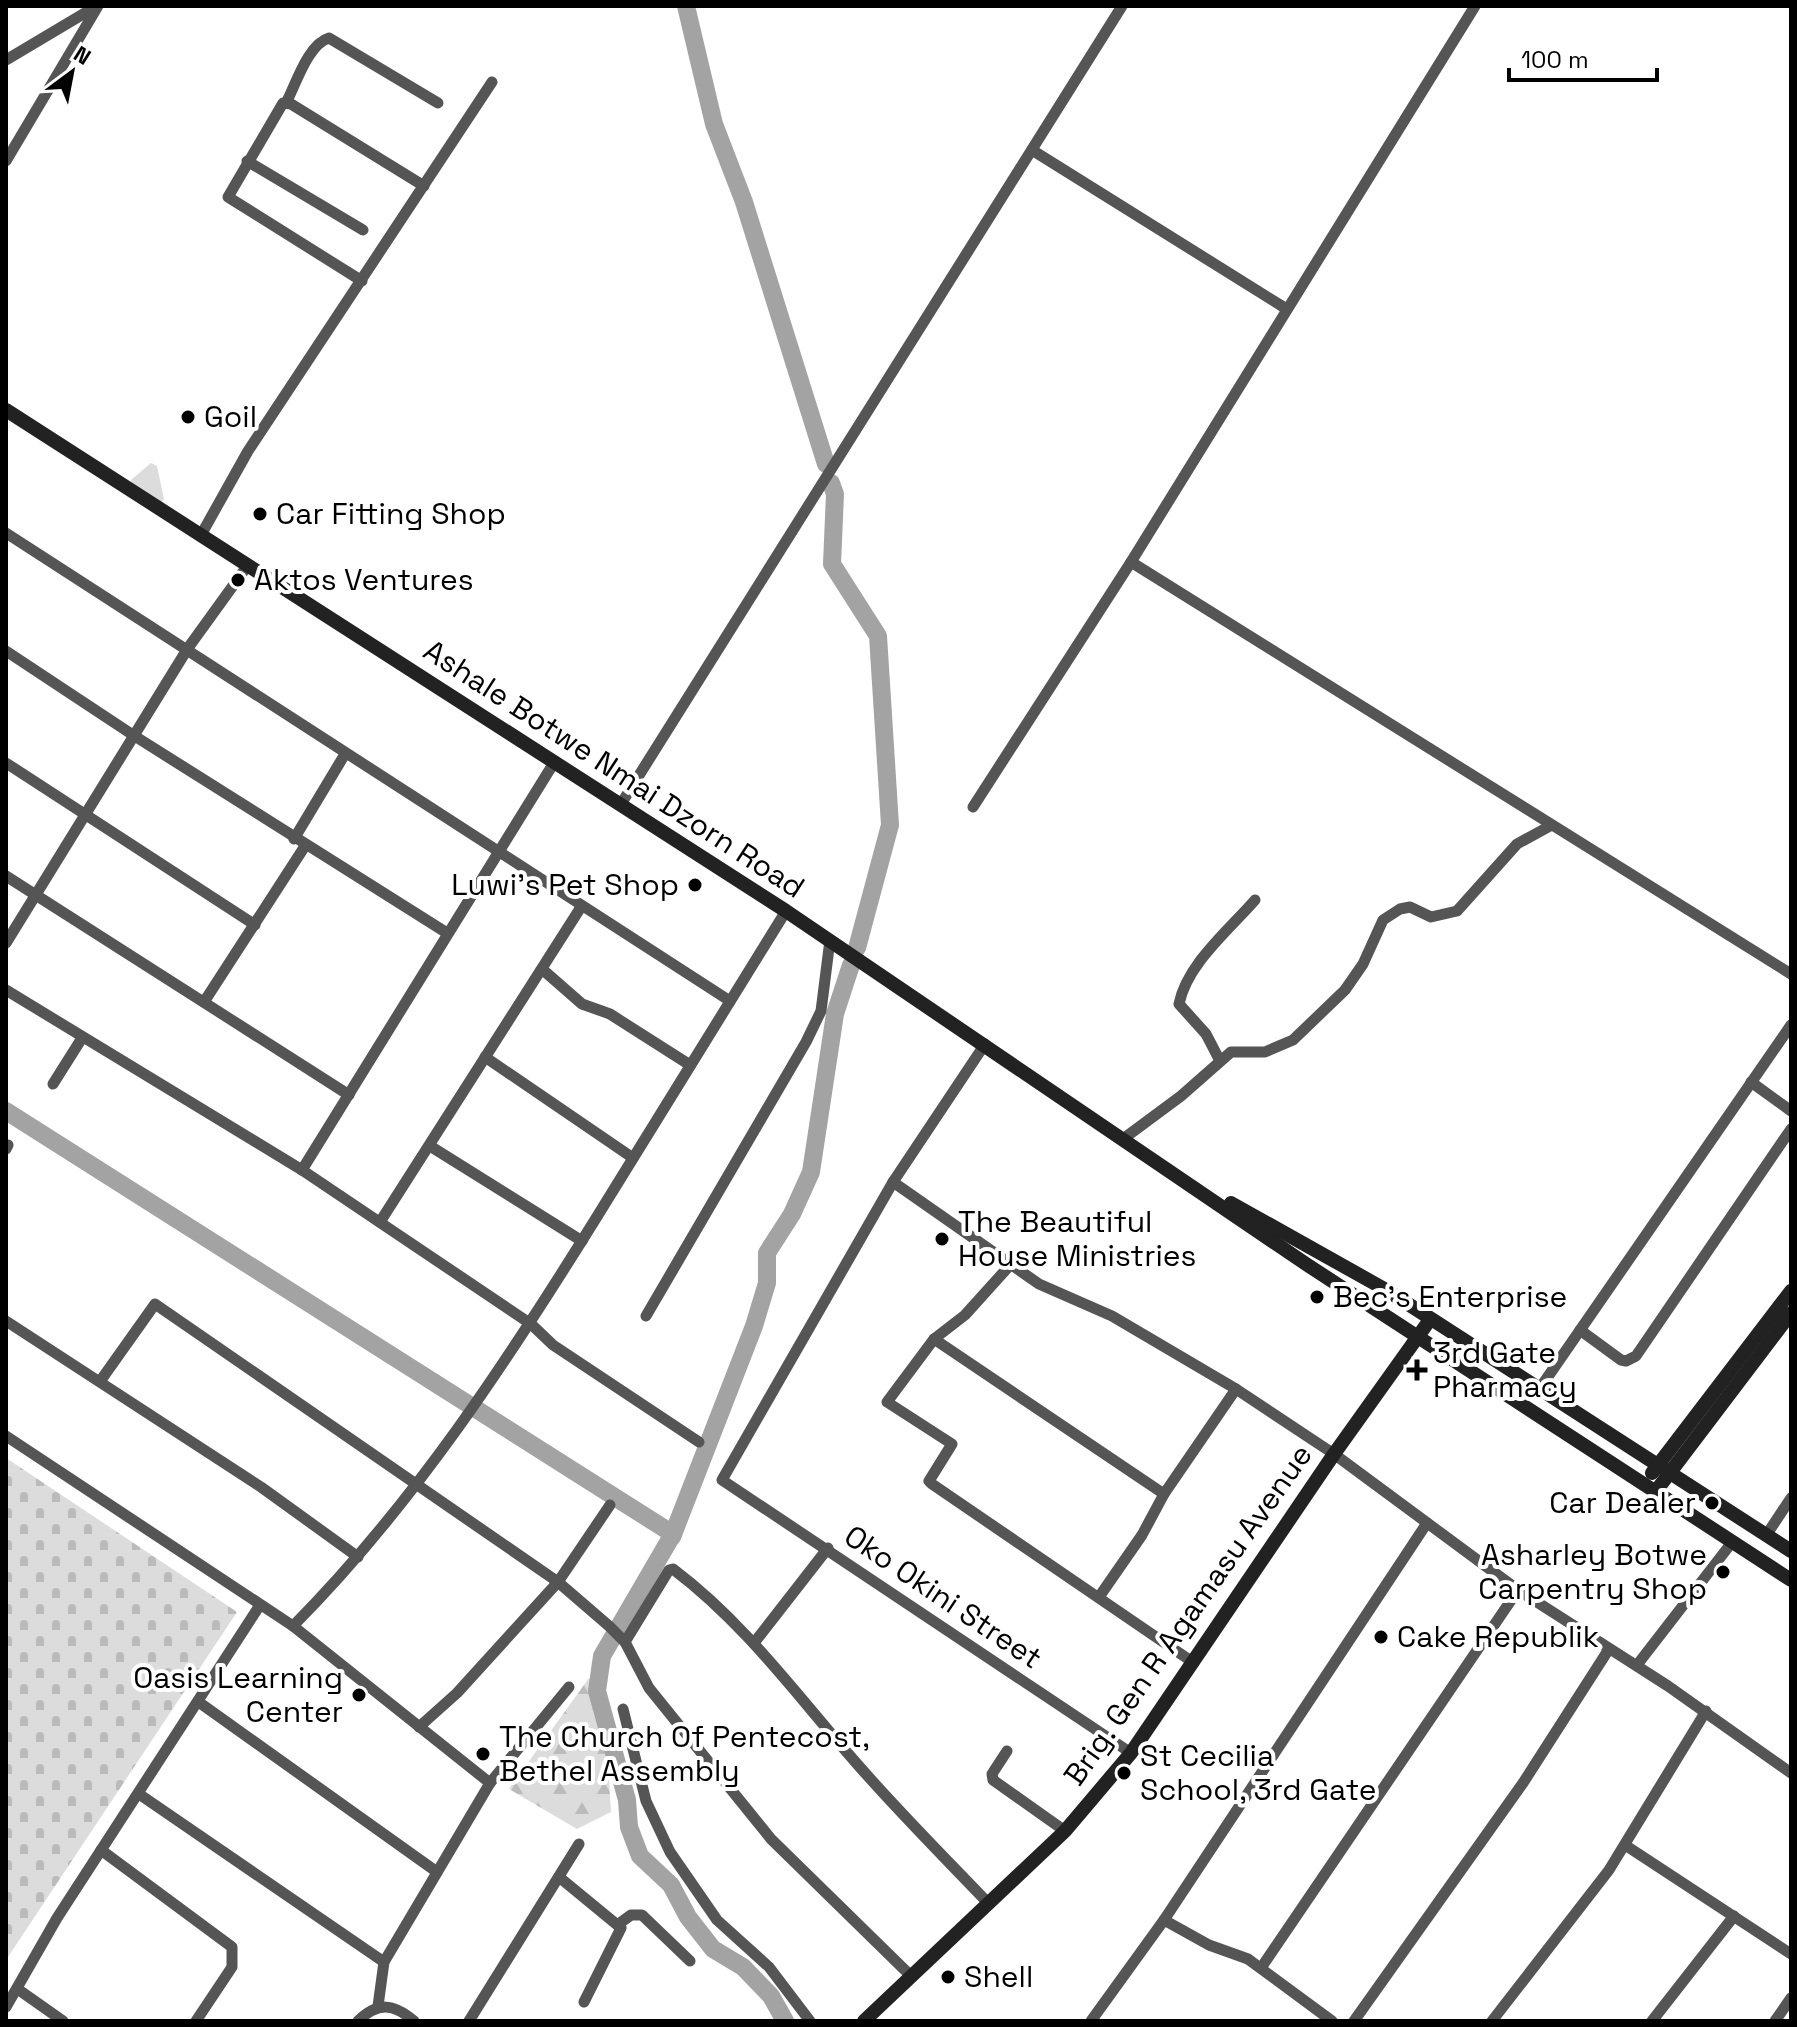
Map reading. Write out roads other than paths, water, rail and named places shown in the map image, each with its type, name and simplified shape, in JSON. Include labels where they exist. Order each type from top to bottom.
[{"type":"main road","name":"Ashale Botwe Nmai Dzorn Road","points":[[6,410],[786,911],[1306,1264],[1791,1580]]},
{"type":"main road","name":"Ashale Botwe Nmai Dzorn Road","points":[[1188,1181],[1310,1244],[1791,1551]]},
{"type":"main road","points":[[1631,1448],[1658,1452],[1683,1442],[1791,1291]]},
{"type":"main road","points":[[1651,1487],[1683,1442],[1791,1313]]},
{"type":"main road","name":"Brig. Gen R Agamasu Avenue","points":[[864,2021],[1065,1831],[1131,1753],[1334,1454],[1429,1321]]},
{"type":"main road","points":[[1683,1442],[1683,1468],[1692,1487]]},
{"type":"street","points":[[6,60],[98,6]]},
{"type":"street","points":[[6,161],[98,6]]},
{"type":"street","points":[[621,804],[1122,6]]},
{"type":"street","points":[[973,807],[1131,562],[1285,308],[1475,6]]},
{"type":"street","points":[[362,281],[228,197],[247,161],[286,103],[312,52],[323,39],[329,38],[438,103]]},
{"type":"street","points":[[201,535],[248,451],[492,82]]},
{"type":"street","points":[[286,103],[424,186]]},
{"type":"street","points":[[1032,150],[1285,308]]},
{"type":"street","points":[[247,161],[363,230]]},
{"type":"street","points":[[6,533],[730,1001]]},
{"type":"street","points":[[1131,562],[1791,974]]},
{"type":"street","points":[[6,943],[188,648],[248,565]]},
{"type":"street","points":[[6,651],[300,842],[447,933]]},
{"type":"street","points":[[204,1002],[255,925],[345,754]]},
{"type":"street","points":[[302,1170],[555,761]]},
{"type":"street","points":[[6,763],[255,925]]},
{"type":"street","points":[[1123,1139],[1181,1096],[1219,1059],[1242,1049],[1265,1052],[1293,1040],[1345,990],[1363,964],[1383,920],[1400,909],[1410,907],[1431,917],[1457,911],[1517,844],[1550,826]]},
{"type":"street","points":[[6,876],[349,1095]]},
{"type":"street","points":[[1219,1059],[1206,1034],[1179,1004],[1181,993],[1198,965],[1255,900]]},
{"type":"street","points":[[380,1222],[581,907]]},
{"type":"street","points":[[293,1626],[358,1557],[418,1484],[531,1324],[786,911]]},
{"type":"street","points":[[646,1316],[806,1042],[821,1011],[830,940]]},
{"type":"street","points":[[542,969],[582,1004],[610,1014],[690,1065]]},
{"type":"street","points":[[6,990],[302,1170],[531,1324],[553,1345],[699,1442]]},
{"type":"street","points":[[1538,1391],[1791,1025]]},
{"type":"street","points":[[53,1084],[82,1038]]},
{"type":"street","points":[[985,1044],[893,1182],[1039,1284],[1112,1316],[1236,1389],[1334,1454],[1518,1590],[1706,1711],[1791,1773]]},
{"type":"street","points":[[485,1057],[633,1158]]},
{"type":"street","points":[[1751,1082],[1791,1111]]},
{"type":"street","points":[[1580,1330],[1621,1360],[1636,1356],[1791,1129]]},
{"type":"street","points":[[430,1146],[582,1241]]},
{"type":"street","name":"Oko Okini Street","points":[[893,1182],[724,1472],[725,1484],[828,1548],[1131,1753]]},
{"type":"street","points":[[1011,1264],[965,1315],[934,1339],[887,1400],[952,1444],[930,1479],[932,1484],[1194,1663]]},
{"type":"street","points":[[101,1380],[155,1304],[558,1582],[623,1640],[649,1688],[771,1839],[911,1976]]},
{"type":"street","points":[[6,1321],[101,1380],[300,1514],[358,1557]]},
{"type":"street","points":[[934,1339],[1164,1494]]},
{"type":"street","points":[[1099,1597],[1236,1389]]},
{"type":"street","points":[[6,1436],[293,1626],[490,1783]]},
{"type":"street","points":[[1767,1534],[1791,1498]]},
{"type":"street","points":[[419,1727],[465,1684],[558,1582],[610,1505]]},
{"type":"street","points":[[1091,2021],[1164,1920],[1427,1523]]},
{"type":"street","points":[[1637,1665],[1733,1541]]},
{"type":"street","points":[[754,1643],[828,1548]]},
{"type":"street","points":[[623,1640],[669,1570],[673,1569],[721,1609],[791,1682],[856,1764],[989,1904]]},
{"type":"street","points":[[1261,1968],[1518,1590]]},
{"type":"street","points":[[6,2007],[19,1990],[57,1918],[200,1703],[260,1605]]},
{"type":"street","points":[[1354,2021],[1523,1783],[1609,1649]]},
{"type":"street","points":[[378,2006],[384,1962],[490,1783],[569,1687]]},
{"type":"street","points":[[200,1703],[437,1872]]},
{"type":"street","points":[[623,1709],[646,1801],[670,1852],[717,1920],[769,1967],[810,2021]]},
{"type":"street","points":[[1492,2021],[1625,1845],[1706,1711]]},
{"type":"street","points":[[1007,1751],[992,1774],[993,1780],[1065,1831]]},
{"type":"street","points":[[139,1794],[384,1962]]},
{"type":"street","points":[[469,2021],[579,1844]]},
{"type":"street","points":[[1625,1845],[1791,1954]]},
{"type":"street","points":[[101,1850],[232,1947],[232,1967],[196,2021]]},
{"type":"street","points":[[559,1877],[620,1923],[621,1935],[584,2002]]},
{"type":"street","points":[[620,1923],[631,1915],[642,1915],[690,1961]]},
{"type":"street","points":[[1652,2021],[1734,1916]]},
{"type":"street","points":[[1164,1920],[1209,1945],[1261,1968],[1332,2021]]},
{"type":"street","points":[[19,1990],[63,2021]]},
{"type":"street","points":[[1775,2021],[1791,1998]]},
{"type":"street","points":[[358,2021],[378,2006],[391,2006],[414,2021]]},
{"type":"waterway","points":[[686,6],[714,124],[744,202],[826,464]]},
{"type":"waterway","points":[[831,483],[835,494],[832,564],[878,636],[890,825],[857,948]]},
{"type":"waterway","points":[[672,1537],[754,1326],[767,1283],[767,1253],[792,1214],[811,1172],[835,1014],[851,965]]},
{"type":"waterway","points":[[6,1111],[673,1534],[602,1656],[597,1691],[627,1800],[629,1827],[640,1856],[671,1885],[688,1917],[713,1949],[743,1967],[771,1996],[785,2021]]},
{"type":"place","name":"Goil","points":[[188,417]]},
{"type":"place","name":"Car Fitting Shop","points":[[260,514]]},
{"type":"place","name":"Aktos Ventures","points":[[238,580]]},
{"type":"place","name":"Luwi's Pet Shop","points":[[695,885]]},
{"type":"place","name":"The Beautiful House Ministries","points":[[942,1239]]},
{"type":"place","name":"Bec's Enterprise","points":[[1317,1297]]},
{"type":"place","name":"3rd Gate Pharmacy","points":[[1417,1370]]},
{"type":"place","name":"Car Dealer","points":[[1712,1503]]},
{"type":"place","name":"Asharley Botwe Carpentry Shop","points":[[1723,1572]]},
{"type":"place","name":"Cake Republik","points":[[1381,1637]]},
{"type":"place","name":"Oasis Learning Center","points":[[359,1695]]},
{"type":"place","name":"The Church Of Pentecost, Bethel Assembly","points":[[483,1754]]},
{"type":"place","name":"St Cecilia School, 3rd Gate","points":[[1124,1773]]},
{"type":"place","name":"Shell","points":[[948,1977]]}]
